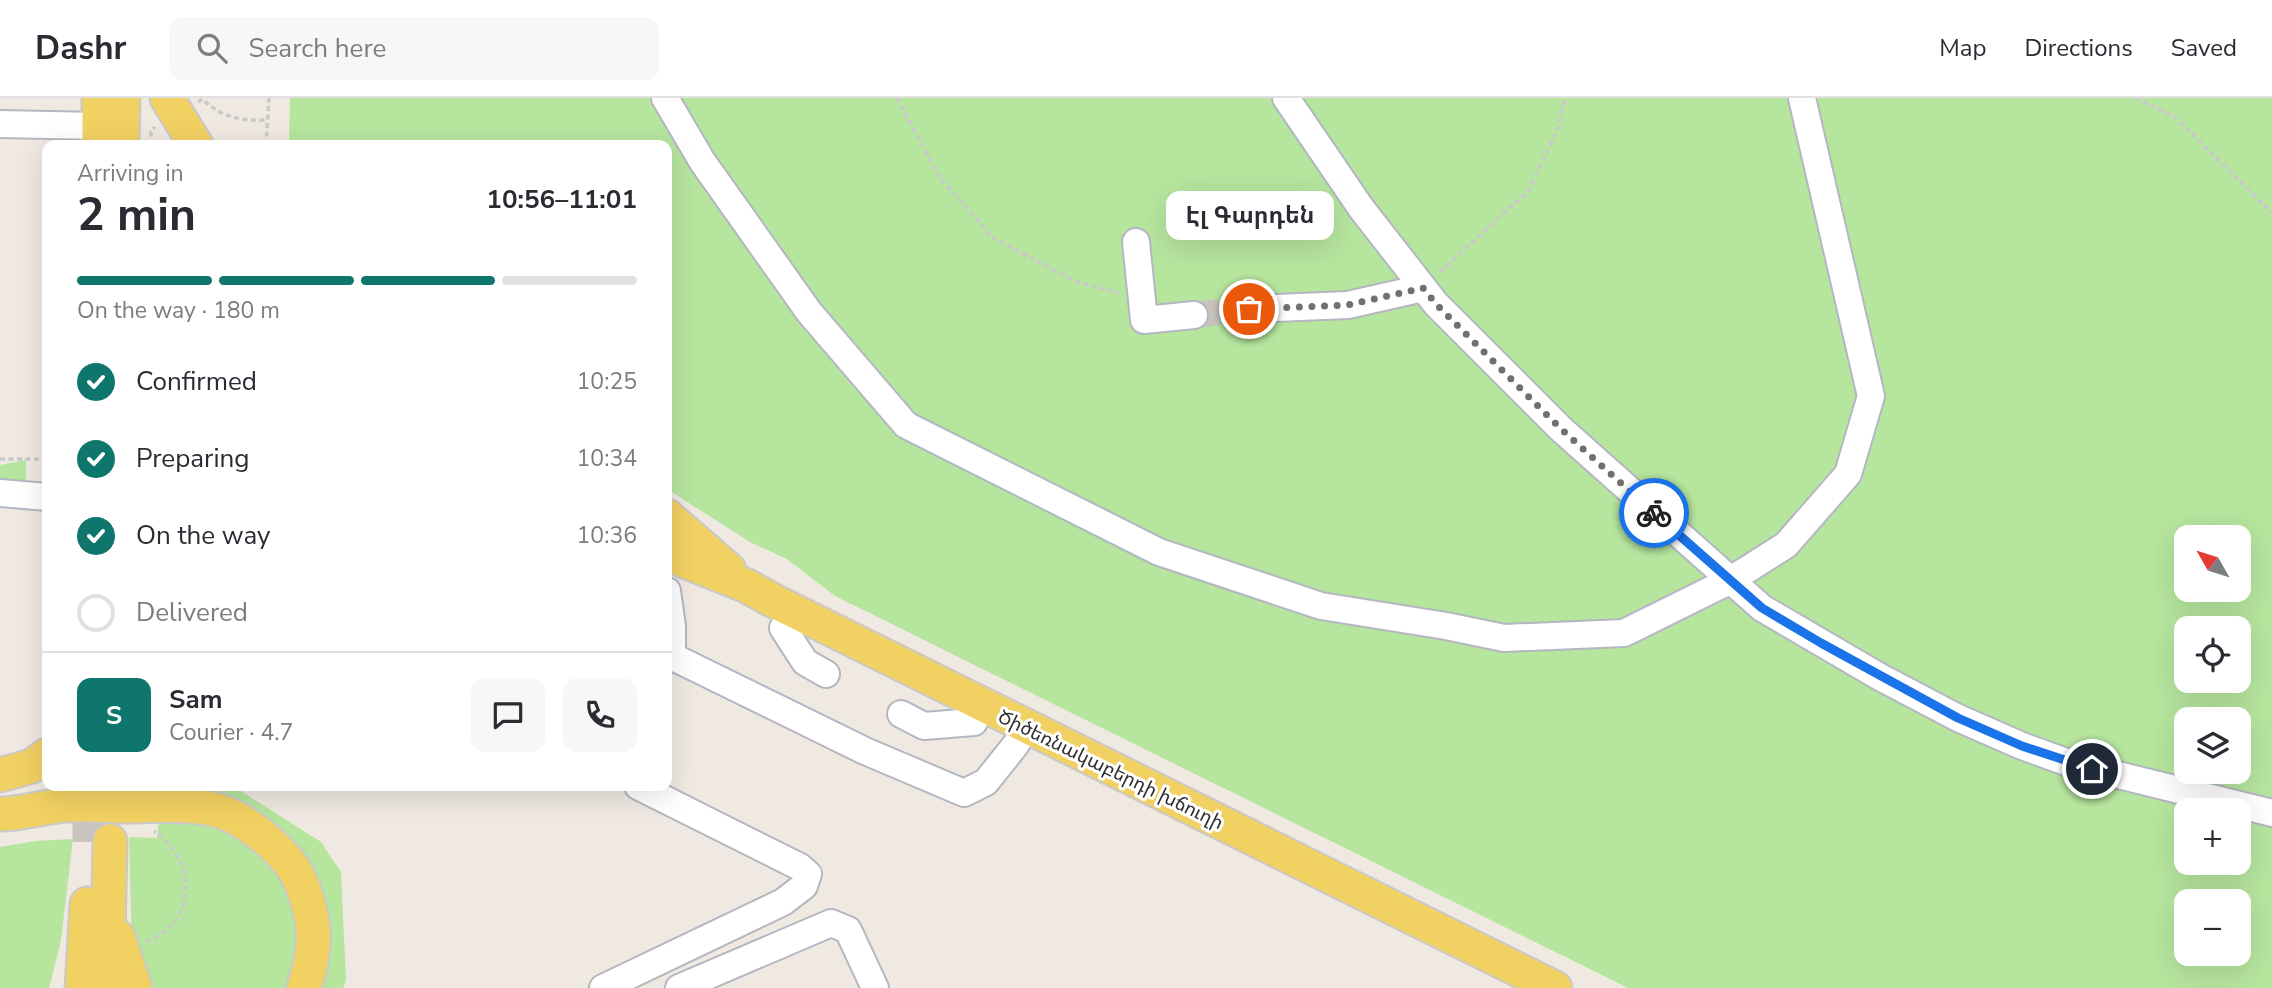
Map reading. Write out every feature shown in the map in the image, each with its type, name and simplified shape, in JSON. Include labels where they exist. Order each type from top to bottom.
[{"type":"main road","points":[[105,129],[123,98]]},
{"type":"main road","points":[[167,98],[194,140]]},
{"type":"main road","points":[[672,520],[747,586]]},
{"type":"main road","name":"Ծիծեռնակաբերդի խճուղի","points":[[672,556],[747,586],[1555,988]]},
{"type":"main road","name":"Ծիծեռնակաբերդի խճուղի","points":[[672,578],[724,599],[1512,988]]},
{"type":"main road","points":[[0,775],[32,766],[42,759]]},
{"type":"main road","points":[[0,783],[42,790]]},
{"type":"main road","points":[[6,816],[53,792],[213,809],[240,822],[268,839],[296,871],[312,912],[314,958],[304,988]]},
{"type":"main road","points":[[99,841],[97,910],[107,988]]},
{"type":"main road","points":[[63,988],[97,910]]},
{"type":"main road","points":[[82,988],[97,910]]},
{"type":"main road","points":[[97,910],[135,988]]},
{"type":"street","points":[[665,98],[702,161],[809,313],[906,425],[1159,552],[1321,606],[1504,638],[1625,634],[1729,581],[1786,545],[1848,474],[1871,396],[1802,98]]},
{"type":"street","points":[[1286,98],[1355,199],[1436,304],[1561,429],[1762,608],[1880,677],[1958,718],[2022,746],[2069,763],[2272,813]]},
{"type":"street","points":[[0,124],[105,129]]},
{"type":"street","points":[[1136,242],[1144,320],[1194,315]]},
{"type":"street","points":[[1249,309],[1348,305],[1423,288]]},
{"type":"street","points":[[0,493],[42,497]]},
{"type":"street","points":[[783,628],[805,662],[826,674]]},
{"type":"street","points":[[672,656],[865,751],[964,793],[986,782],[1017,743]]},
{"type":"street","points":[[901,714],[924,726],[974,722]]},
{"type":"street","points":[[603,988],[783,902],[804,886],[807,874],[800,867],[648,791]]},
{"type":"street","points":[[679,988],[831,923],[848,930],[875,988]]},
{"type":"path","points":[[266,140],[269,98]]},
{"type":"path","points":[[897,98],[941,179],[993,238],[1074,282],[1141,299]]},
{"type":"path","points":[[1423,288],[1529,190],[1558,131],[1565,98]]},
{"type":"path","points":[[2135,98],[2175,117],[2272,213]]},
{"type":"path","points":[[212,108],[242,121],[267,120]]},
{"type":"path","points":[[0,459],[42,459]]},
{"type":"path","points":[[136,949],[159,935],[180,915],[187,877],[175,851],[147,825]]},
{"type":"green space","points":[[290,98],[2272,98],[2272,988],[1628,988],[835,596],[787,559],[750,542],[672,492],[672,140],[289,140]]},
{"type":"green space","points":[[26,460],[26,480],[0,480],[0,465]]},
{"type":"green space","points":[[153,791],[241,791],[321,842],[341,872],[346,980],[343,988],[317,988],[304,859],[153,795]]},
{"type":"green space","points":[[159,818],[204,819],[272,856],[303,928],[291,988],[144,988],[132,956],[129,837],[157,838]]},
{"type":"green space","points":[[73,839],[61,940],[49,988],[0,988],[0,847]]},
{"type":"tunnel","points":[[1194,315],[1249,309]]},
{"type":"tunnel","points":[[89,791],[89,842]]},
{"type":"way so far","points":[[1249,309],[1348,305],[1423,288],[1561,429],[1654,513]]},
{"type":"place","name":"Էլ Գարդեն","points":[[1249,309]]},
{"type":"route","points":[[1654,513],[1762,608],[1821,643],[1958,718],[2022,746],[2092,769]]}]
